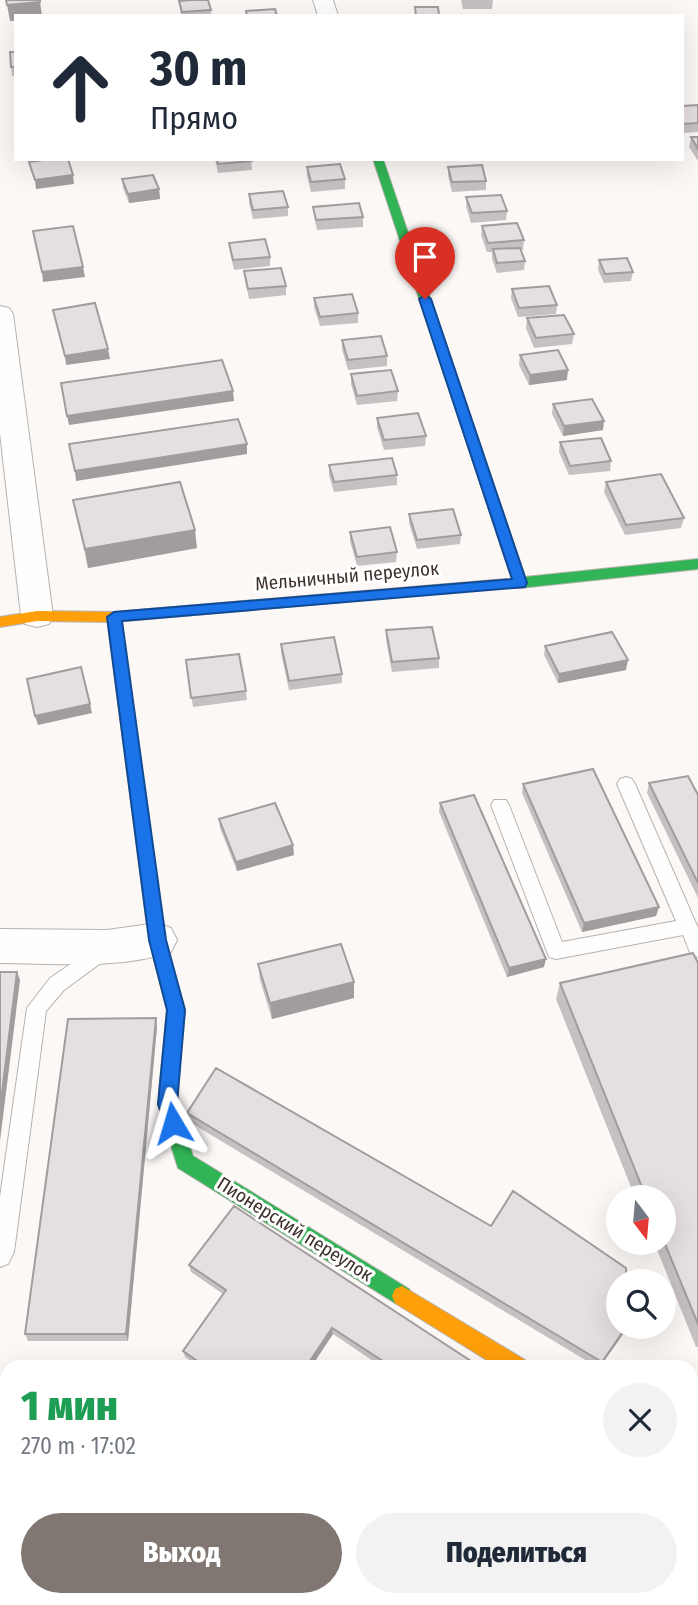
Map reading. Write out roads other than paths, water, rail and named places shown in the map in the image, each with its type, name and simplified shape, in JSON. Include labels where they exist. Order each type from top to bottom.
[{"type":"street","points":[[379,161],[520,583]]},
{"type":"street","points":[[0,314],[6,418],[37,616]]},
{"type":"street","name":"Мельничный переулок","points":[[0,622],[37,616],[114,617],[520,583],[698,564]]},
{"type":"street","name":"Пионерский переулок","points":[[114,617],[157,940],[176,1010],[167,1104],[185,1162],[507,1360]]},
{"type":"street","points":[[0,946],[107,947],[157,940]]},
{"type":"lane","points":[[626,784],[686,927],[698,949]]},
{"type":"lane","points":[[500,805],[556,951],[686,927]]},
{"type":"lane","points":[[0,1256],[3,1252],[37,1007],[57,984],[107,947]]}]
